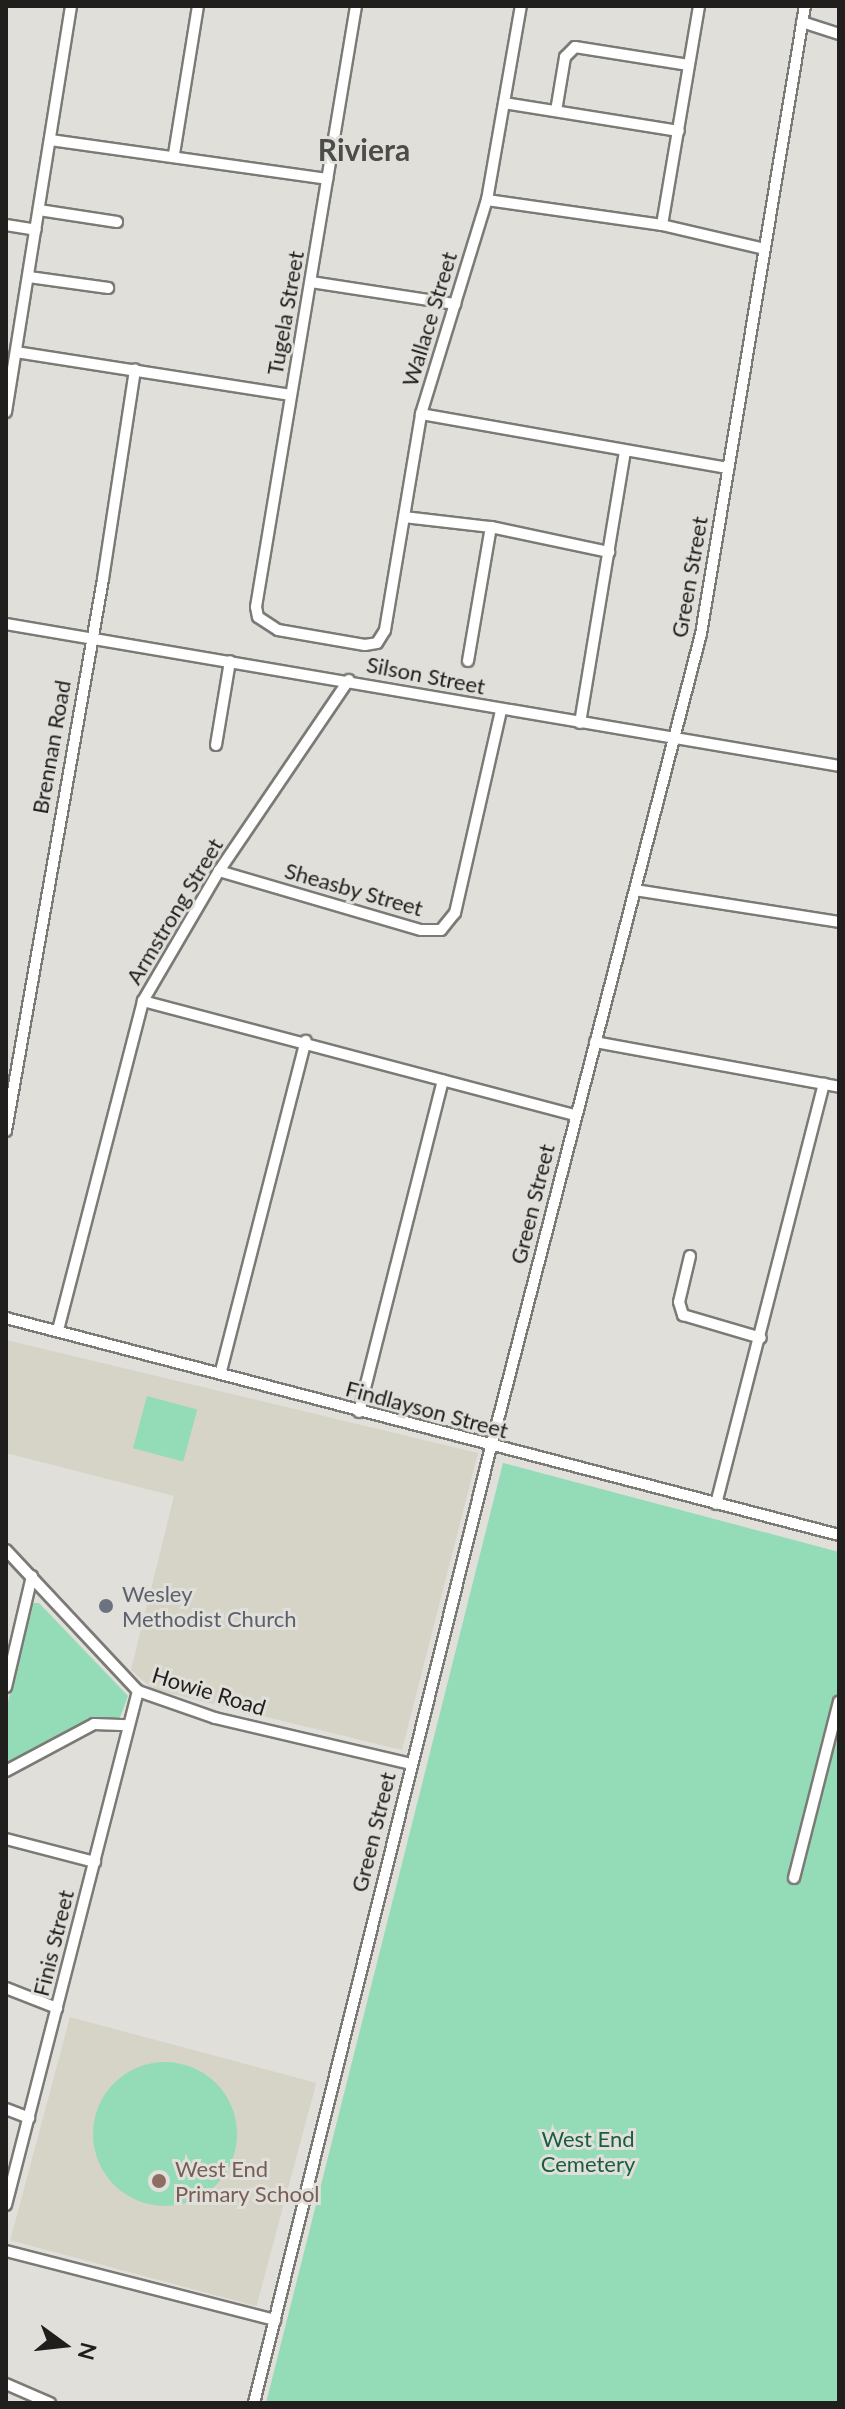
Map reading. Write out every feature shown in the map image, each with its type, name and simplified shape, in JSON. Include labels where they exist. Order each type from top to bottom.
[{"type":"street","points":[[6,412],[71,6]]},
{"type":"street","points":[[174,154],[198,6]]},
{"type":"street","name":"Tugela Street","points":[[356,6],[256,607],[265,623],[278,630],[377,643]]},
{"type":"street","name":"Wallace Street","points":[[377,643],[385,630],[421,414],[487,200],[521,6]]},
{"type":"street","points":[[662,225],[699,6]]},
{"type":"street","name":"Green Street","points":[[254,2403],[491,1447],[701,634],[805,6]]},
{"type":"street","points":[[802,22],[839,34]]},
{"type":"street","points":[[556,111],[570,49],[689,65]]},
{"type":"street","points":[[504,103],[679,131]]},
{"type":"street","points":[[50,140],[174,154],[327,179]]},
{"type":"street","points":[[487,200],[662,225],[764,249]]},
{"type":"street","points":[[39,210],[117,222]]},
{"type":"street","points":[[6,225],[36,230]]},
{"type":"street","points":[[29,277],[108,288]]},
{"type":"street","points":[[311,282],[455,304]]},
{"type":"street","points":[[16,352],[291,395]]},
{"type":"street","name":"Brennan Road","points":[[6,1131],[11,1072],[89,639],[103,579],[135,369]]},
{"type":"street","points":[[421,414],[728,468]]},
{"type":"street","points":[[580,723],[625,452]]},
{"type":"street","points":[[404,517],[491,527],[609,552]]},
{"type":"street","points":[[468,661],[491,527]]},
{"type":"street","name":"Silson Street","points":[[6,624],[349,680],[501,710],[839,766]]},
{"type":"street","points":[[216,745],[230,661]]},
{"type":"street","name":"Armstrong Street","points":[[58,1330],[143,1001],[219,871],[349,680]]},
{"type":"street","name":"Sheasby Street","points":[[219,871],[421,930],[441,930],[455,913],[501,710]]},
{"type":"street","points":[[635,890],[839,922]]},
{"type":"street","points":[[143,1001],[306,1041],[576,1115]]},
{"type":"street","points":[[221,1371],[306,1041]]},
{"type":"street","points":[[595,1042],[839,1087]]},
{"type":"street","points":[[359,1412],[443,1080]]},
{"type":"street","points":[[716,1504],[824,1084]]},
{"type":"street","points":[[690,1256],[679,1302],[683,1315],[761,1338]]},
{"type":"street","name":"Findlayson Street","points":[[6,1318],[221,1371],[359,1412],[839,1535]]},
{"type":"street","name":"Howie Road","points":[[6,1550],[138,1691],[215,1718],[411,1764]]},
{"type":"street","points":[[6,1687],[32,1576]]},
{"type":"street","name":"Finis Street","points":[[6,2205],[138,1691]]},
{"type":"street","points":[[794,1878],[839,1702]]},
{"type":"street","points":[[6,1771],[94,1724],[128,1725]]},
{"type":"street","points":[[6,1839],[95,1862]]},
{"type":"street","points":[[6,1988],[57,2008]]},
{"type":"street","points":[[6,2109],[29,2118]]},
{"type":"street","points":[[6,2251],[275,2320]]},
{"type":"street","points":[[6,2384],[50,2403]]},
{"type":"shaded area","points":[[6,1340],[478,1453],[402,1750],[152,1689],[131,1670],[174,1496],[6,1453]]},
{"type":"shaded area","name":"West End Primary School","points":[[70,2017],[316,2083],[257,2306],[10,2240]]},
{"type":"green space","points":[[147,1396],[197,1409],[183,1462],[133,1448]]},
{"type":"green space","name":"West End Cemetery","points":[[503,1463],[839,1552],[839,2403],[266,2403]]},
{"type":"green space","points":[[31,1603],[39,1603],[128,1696],[119,1720],[89,1721],[6,1766],[6,1711]]},
{"type":"green space","points":[[165,2062],[192,2068],[216,2083],[231,2107],[237,2134],[231,2161],[216,2185],[192,2200],[165,2206],[138,2200],[114,2185],[99,2161],[93,2134],[99,2107],[114,2083],[138,2068]]},
{"type":"place","name":"Wesley Methodist Church","points":[[106,1606]]},
{"type":"place","name":"West End Primary School","points":[[159,2181]]},
{"type":"district","name":"Riviera","points":[[364,149]]}]
